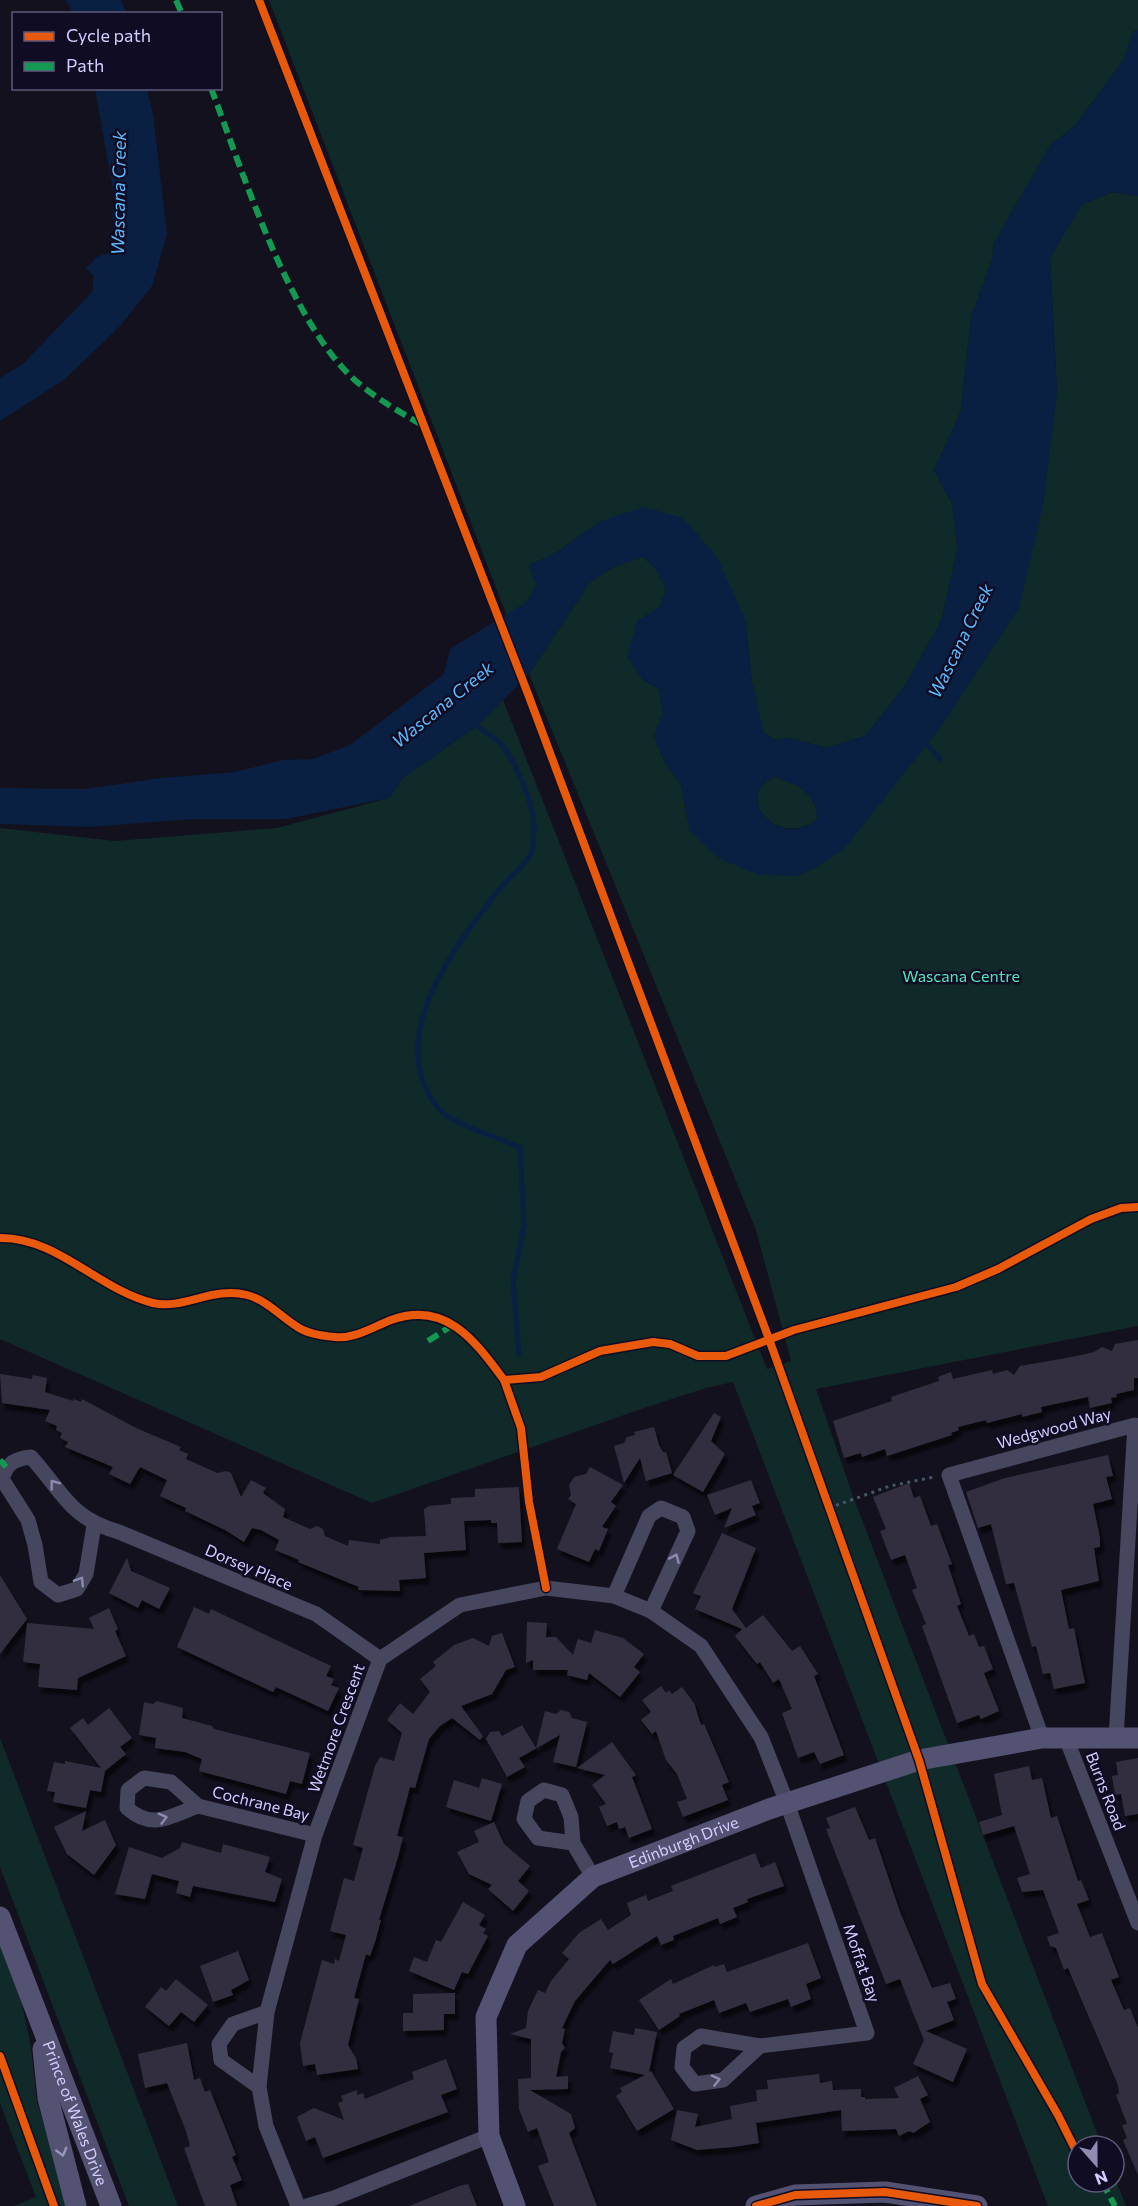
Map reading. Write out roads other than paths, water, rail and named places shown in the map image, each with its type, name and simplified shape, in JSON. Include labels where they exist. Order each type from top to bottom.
[{"type":"street","name":"Wedgwood Way","points":[[1042,1737],[949,1475],[1134,1425],[1116,1738]]},
{"type":"street","name":"Dorsey Place","points":[[94,1525],[86,1574],[77,1589],[58,1595],[41,1582],[28,1520],[2,1479],[6,1467],[17,1458],[31,1457],[52,1480],[69,1506],[94,1525],[119,1532],[316,1614],[381,1659]]},
{"type":"street","points":[[614,1596],[649,1516],[661,1508],[683,1517],[688,1531],[651,1611]]},
{"type":"street","name":"Wetmore Crescent","points":[[298,2206],[266,2126],[259,2087],[267,2012],[315,1835],[381,1659],[460,1605],[546,1588],[614,1596],[651,1611],[701,1646],[761,1737],[787,1803]]},
{"type":"street","name":"Edinburgh Drive","points":[[515,2206],[489,2136],[486,2017],[517,1945],[593,1877],[787,1803],[919,1760],[1042,1737],[1138,1738]]},
{"type":"street","name":"Burns Road","points":[[1066,1738],[1138,1923]]},
{"type":"street","name":"Moffat Bay","points":[[760,2046],[723,2080],[695,2084],[682,2067],[684,2048],[701,2036],[760,2046],[867,2033],[787,1803]]},
{"type":"street","name":"Cochrane Bay","points":[[198,1806],[315,1835]]},
{"type":"street","points":[[573,1843],[593,1877]]},
{"type":"street","name":"Prince of Wales Drive","points":[[0,1917],[111,2206]]},
{"type":"street","points":[[259,2087],[221,2060],[219,2044],[233,2024],[267,2012]]},
{"type":"street","name":"Prince of Wales Drive","points":[[39,2019],[48,2098],[76,2206]]},
{"type":"street","points":[[307,2206],[378,2181],[489,2136]]},
{"type":"street","points":[[756,2206],[795,2195],[885,2192],[977,2206]]},
{"type":"water","points":[[66,0],[121,0],[126,12],[72,12]]},
{"type":"water","name":"Wascana Creek","points":[[1138,30],[1138,196],[1113,192],[1081,205],[1050,258],[1057,391],[1043,504],[1019,608],[943,724],[844,849],[813,869],[795,876],[759,875],[720,859],[690,831],[681,785],[664,761],[654,736],[663,712],[659,689],[642,679],[627,657],[637,621],[659,608],[666,589],[655,568],[643,557],[615,566],[590,582],[529,674],[477,726],[404,777],[389,798],[286,819],[192,819],[90,827],[0,824],[0,788],[86,789],[161,778],[235,772],[283,760],[313,759],[350,745],[444,674],[450,649],[528,601],[536,584],[529,565],[552,555],[601,521],[643,507],[683,518],[717,557],[745,619],[752,683],[764,733],[776,740],[789,738],[826,748],[865,736],[904,687],[941,621],[958,548],[952,504],[934,470],[961,411],[971,318],[992,259],[994,243],[1051,144],[1074,127],[1123,61],[1133,32]],"holes":[[[775,777],[798,787],[810,796],[814,802],[817,819],[802,827],[788,829],[775,825],[765,817],[759,806],[758,795],[763,785]]]},
{"type":"water","name":"Wascana Creek","points":[[95,90],[147,90],[153,115],[167,234],[152,286],[120,326],[65,379],[0,421],[0,378],[23,364],[93,291],[93,275],[86,268],[97,257],[116,250],[112,213],[115,201]]},
{"type":"waterway","points":[[473,721],[501,744],[517,771],[533,815],[533,848],[527,860],[502,886],[465,934],[447,962],[432,991],[422,1021],[418,1051],[423,1080],[438,1108],[444,1114],[464,1125],[520,1147],[524,1226],[513,1281],[519,1355]]},
{"type":"waterway","points":[[923,740],[940,759]]},
{"type":"park label","name":"Wascana Centre","points":[[961,976]]}]
